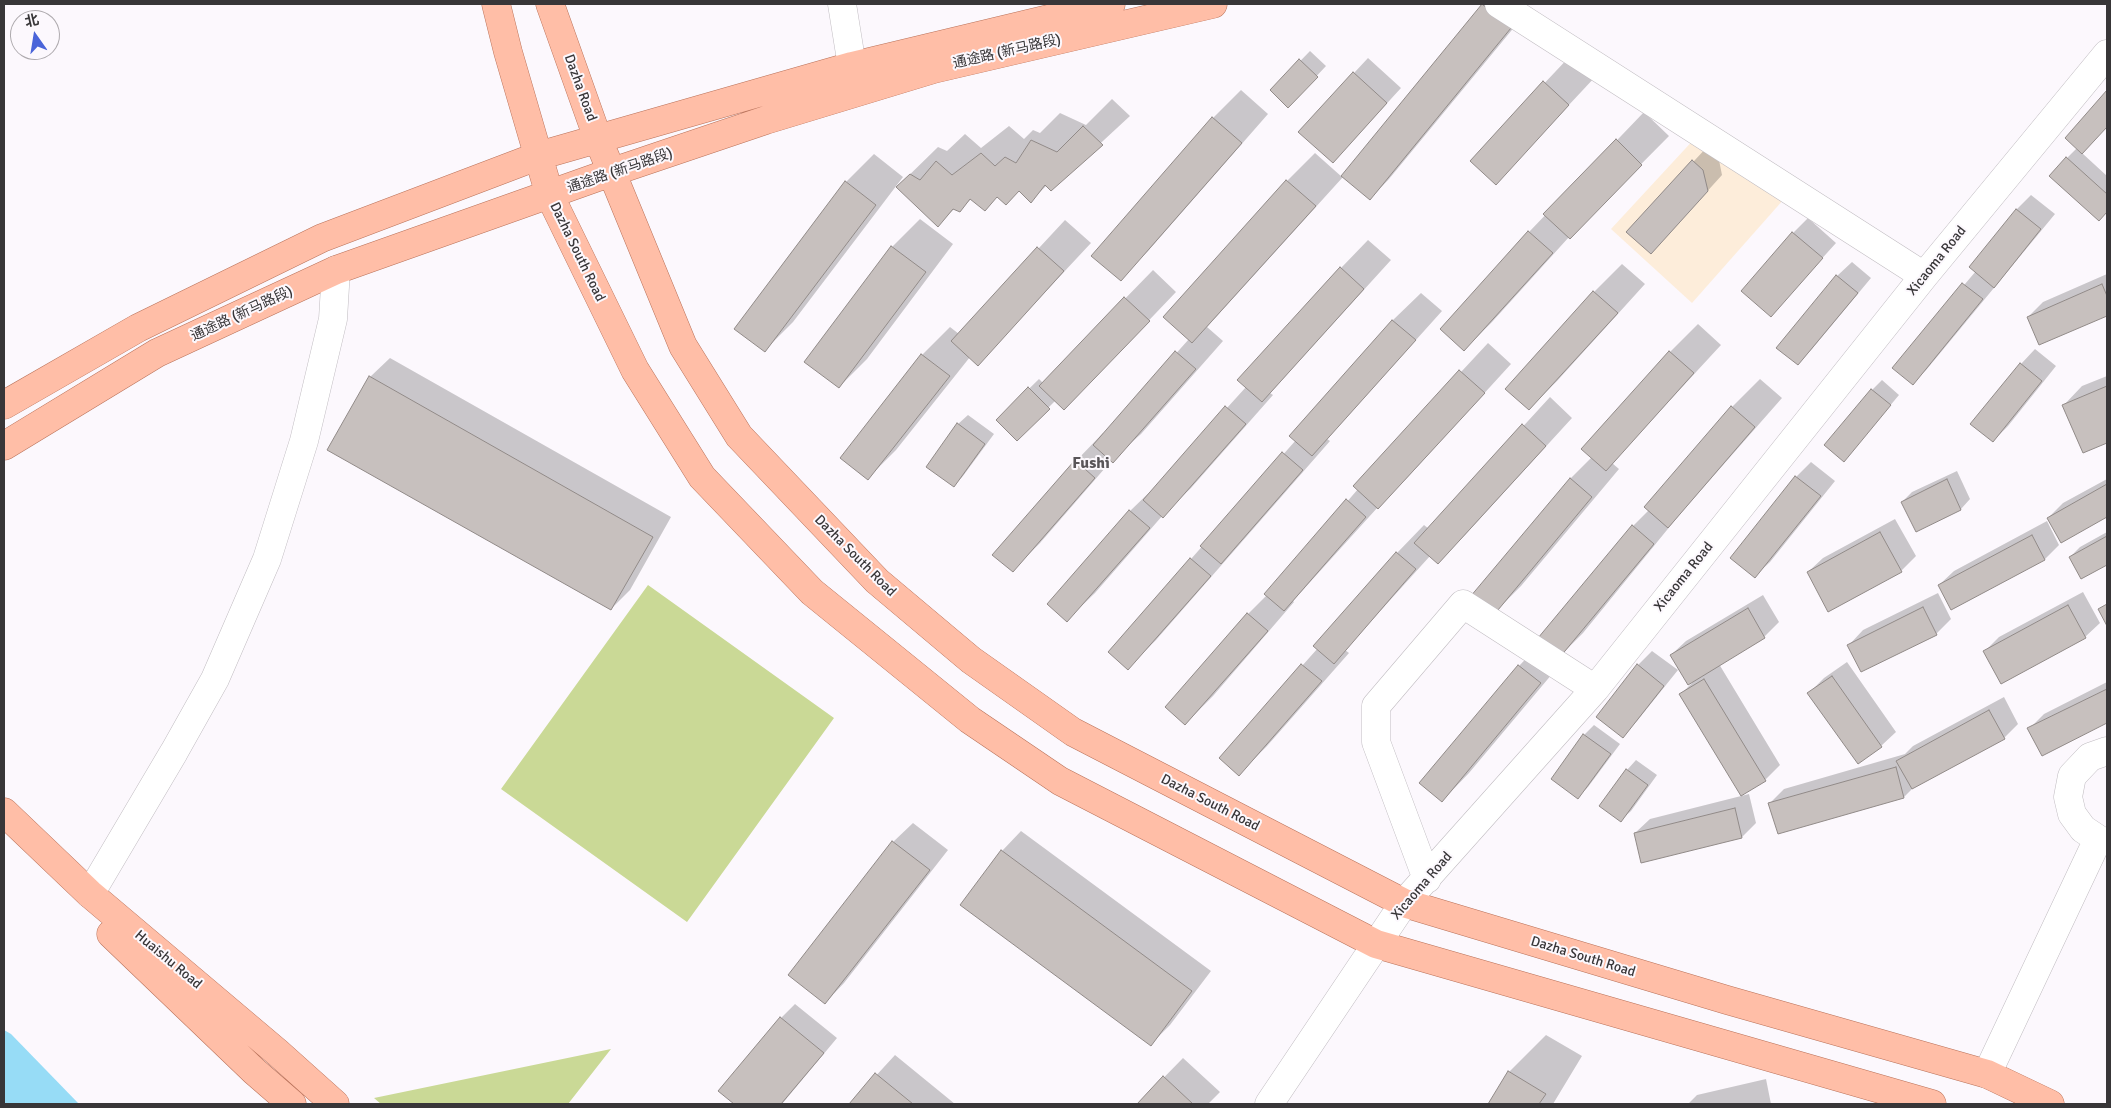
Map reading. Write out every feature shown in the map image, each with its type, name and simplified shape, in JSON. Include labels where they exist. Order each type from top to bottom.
[{"type":"main road","points":[[496,4],[538,156]]},
{"type":"main road","name":"Dazha Road","points":[[550,4],[598,139],[612,172]]},
{"type":"main road","name":"通途路 (新马路段)","points":[[4,405],[138,328],[322,238],[538,156],[852,66],[1111,4]]},
{"type":"main road","name":"通途路 (新马路段)","points":[[4,446],[157,353],[336,270],[550,196],[612,172],[766,120],[934,69],[1213,4]]},
{"type":"main road","name":"Dazha South Road","points":[[538,156],[550,196],[635,370],[702,477],[812,592],[970,720],[1060,781],[1376,944],[1932,1104]]},
{"type":"main road","name":"Dazha South Road","points":[[612,172],[683,346],[739,436],[877,581],[971,660],[1073,732],[1404,903],[1727,1000],[1987,1074],[2050,1104]]},
{"type":"main road","name":"Huaishu Road","points":[[4,812],[90,894],[277,1052],[335,1104]]},
{"type":"main road","name":"Huaishu Road","points":[[4,831],[254,1071],[292,1104]]},
{"type":"street","points":[[842,4],[852,66]]},
{"type":"street","points":[[1499,4],[1924,276]]},
{"type":"street","name":"Xicaoma Road","points":[[1269,1104],[1404,903],[1595,689],[1924,276],[2107,54]]},
{"type":"street","points":[[90,894],[215,679],[267,559],[309,422],[333,319],[336,270]]},
{"type":"street","points":[[1427,879],[1376,742],[1376,706],[1463,604],[1595,689]]},
{"type":"street","points":[[1987,1074],[2103,840],[2083,829],[2072,814],[2068,797],[2072,776],[2090,758],[2107,751]]},
{"type":"shaded area","points":[[1697,136],[1784,199],[1692,303],[1611,229]]},
{"type":"green space","points":[[648,585],[834,718],[687,922],[501,789]]},
{"type":"green space","points":[[611,1049],[568,1104],[381,1104],[374,1098]]},
{"type":"water","points":[[4,1030],[11,1034],[79,1104],[4,1104]]},
{"type":"building","points":[[1482,4],[1511,28],[1370,200],[1341,176]]},
{"type":"building","points":[[1299,59],[1318,77],[1288,108],[1270,90]]},
{"type":"building","points":[[1353,72],[1387,103],[1333,163],[1298,132]]},
{"type":"building","points":[[1543,81],[1569,105],[1496,185],[1470,161]]},
{"type":"building","points":[[2107,90],[2107,127],[2082,154],[2065,138]]},
{"type":"building","points":[[1212,117],[1242,143],[1121,281],[1091,256]]},
{"type":"building","points":[[1083,126],[1103,145],[1051,191],[1045,185],[1031,203],[1019,191],[1006,205],[997,197],[985,211],[970,199],[960,212],[953,209],[938,227],[896,187],[910,174],[920,180],[936,161],[952,175],[981,153],[995,166],[1005,157],[1016,163],[1031,140],[1057,152]]},
{"type":"building","points":[[1616,139],[1642,165],[1570,239],[1543,214]]},
{"type":"building","points":[[2066,157],[2107,194],[2107,212],[2099,221],[2049,176]]},
{"type":"building","points":[[1692,160],[1703,170],[1708,191],[1651,254],[1626,232]]},
{"type":"building","points":[[1286,180],[1316,206],[1192,343],[1163,317]]},
{"type":"building","points":[[845,181],[876,205],[765,352],[734,329]]},
{"type":"building","points":[[2016,209],[2041,229],[1994,288],[1969,267]]},
{"type":"building","points":[[1528,231],[1553,253],[1464,351],[1440,329]]},
{"type":"building","points":[[1792,232],[1823,258],[1771,317],[1741,291]]},
{"type":"building","points":[[891,246],[926,272],[839,388],[804,362]]},
{"type":"building","points":[[1037,247],[1064,271],[978,366],[951,341]]},
{"type":"building","points":[[1340,267],[1364,289],[1262,402],[1237,380]]},
{"type":"building","points":[[1836,275],[1858,293],[1798,365],[1776,348]]},
{"type":"building","points":[[1962,283],[1983,299],[1913,385],[1892,368]]},
{"type":"building","points":[[2102,284],[2107,296],[2107,316],[2039,345],[2027,317]]},
{"type":"building","points":[[1593,291],[1618,313],[1529,410],[1505,389]]},
{"type":"building","points":[[1124,297],[1150,321],[1064,410],[1039,386]]},
{"type":"building","points":[[1392,320],[1416,340],[1312,456],[1289,436]]},
{"type":"building","points":[[1175,351],[1196,369],[1113,463],[1093,445]]},
{"type":"building","points":[[1669,351],[1694,373],[1606,471],[1581,449]]},
{"type":"building","points":[[921,354],[950,376],[868,480],[840,458]]},
{"type":"building","points":[[2020,363],[2042,381],[1993,442],[1970,424]]},
{"type":"building","points":[[1459,370],[1485,393],[1378,509],[1353,486]]},
{"type":"building","points":[[369,376],[653,537],[611,610],[327,450]]},
{"type":"building","points":[[2107,386],[2107,443],[2083,453],[2062,405]]},
{"type":"building","points":[[1028,387],[1050,409],[1017,441],[996,420]]},
{"type":"building","points":[[1871,389],[1891,405],[1844,462],[1824,445]]},
{"type":"building","points":[[1225,406],[1246,424],[1163,518],[1143,500]]},
{"type":"building","points":[[1731,406],[1755,427],[1668,528],[1644,507]]},
{"type":"building","points":[[957,423],[985,444],[954,487],[926,467]]},
{"type":"building","points":[[1522,424],[1546,446],[1438,564],[1414,543]]},
{"type":"building","points":[[1282,452],[1303,470],[1221,564],[1200,546]]},
{"type":"building","points":[[1075,460],[1095,478],[1013,572],[992,555]]},
{"type":"building","points":[[1795,476],[1821,496],[1755,578],[1730,558]]},
{"type":"building","points":[[1570,478],[1592,497],[1493,616],[1470,597]]},
{"type":"building","points":[[1947,479],[1961,510],[1916,532],[1901,502]]},
{"type":"building","points":[[2107,484],[2107,517],[2061,543],[2047,518]]},
{"type":"building","points":[[1346,499],[1366,517],[1284,611],[1264,594]]},
{"type":"building","points":[[1129,510],[1150,528],[1067,622],[1047,604]]},
{"type":"building","points":[[1632,525],[1654,544],[1555,663],[1533,644]]},
{"type":"building","points":[[1880,532],[1902,572],[1828,612],[1807,572]]},
{"type":"building","points":[[2032,535],[2045,560],[1951,610],[1938,585]]},
{"type":"building","points":[[2107,536],[2107,565],[2081,579],[2069,557]]},
{"type":"building","points":[[1396,552],[1416,569],[1334,664],[1313,646]]},
{"type":"building","points":[[1190,558],[1211,576],[1128,670],[1108,652]]},
{"type":"building","points":[[2107,604],[2107,626],[2098,609]]},
{"type":"building","points":[[2068,605],[2086,638],[2001,684],[1983,651]]},
{"type":"building","points":[[1923,607],[1937,635],[1861,672],[1847,645]]},
{"type":"building","points":[[1748,608],[1765,638],[1688,685],[1670,655]]},
{"type":"building","points":[[1247,613],[1268,631],[1185,725],[1165,707]]},
{"type":"building","points":[[1301,664],[1322,681],[1239,776],[1219,758]]},
{"type":"building","points":[[1637,664],[1664,686],[1623,738],[1596,717]]},
{"type":"building","points":[[1518,665],[1541,683],[1442,802],[1419,783]]},
{"type":"building","points":[[1832,676],[1882,747],[1858,764],[1807,693]]},
{"type":"building","points":[[1704,679],[1766,781],[1741,796],[1679,694]]},
{"type":"building","points":[[2107,689],[2107,723],[2042,756],[2027,728]]},
{"type":"building","points":[[1989,710],[2005,739],[1912,789],[1896,761]]},
{"type":"building","points":[[1583,734],[1611,754],[1578,799],[1551,779]]},
{"type":"building","points":[[1896,767],[1904,798],[1778,834],[1768,803]]},
{"type":"building","points":[[1626,769],[1648,785],[1621,822],[1599,806]]},
{"type":"building","points":[[1735,808],[1742,838],[1641,863],[1634,833]]},
{"type":"building","points":[[892,841],[930,870],[825,1004],[788,975]]},
{"type":"building","points":[[1001,850],[1192,991],[1151,1046],[960,905]]},
{"type":"building","points":[[780,1017],[824,1053],[781,1104],[734,1104],[718,1091]]},
{"type":"building","points":[[1508,1071],[1546,1094],[1539,1104],[1488,1104]]},
{"type":"building","points":[[875,1073],[913,1104],[849,1104]]},
{"type":"building","points":[[1163,1076],[1193,1104],[1137,1104]]},
{"type":"district","name":"Fushi","points":[[1091,464]]}]
